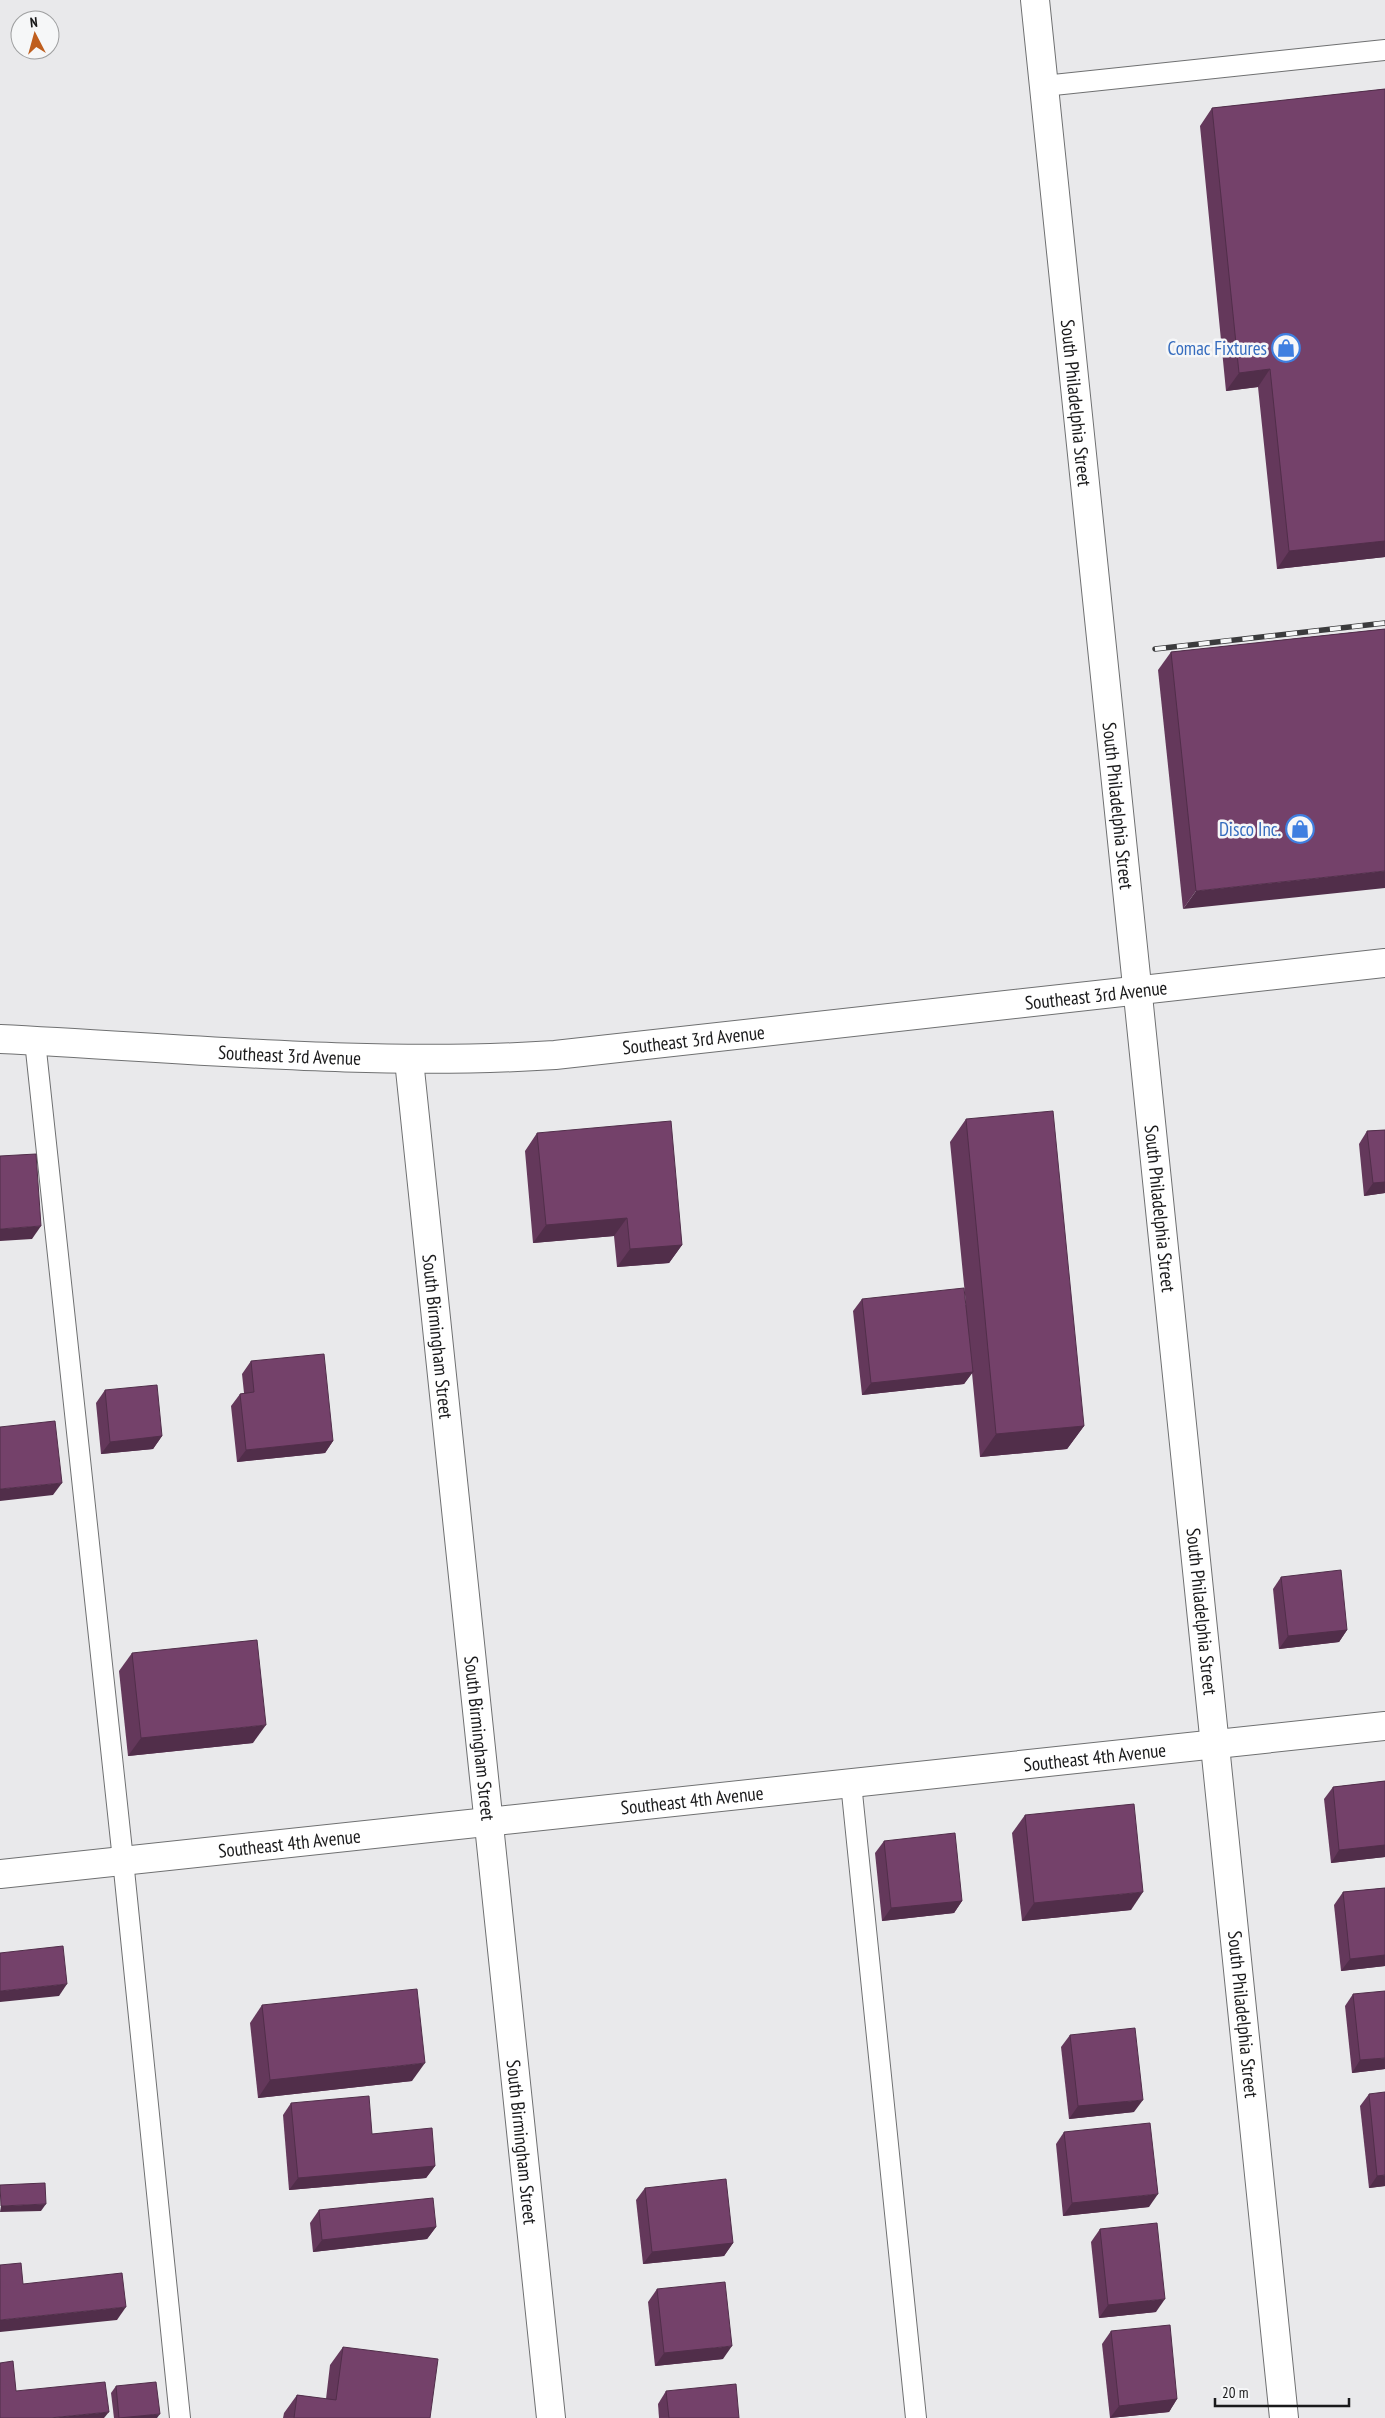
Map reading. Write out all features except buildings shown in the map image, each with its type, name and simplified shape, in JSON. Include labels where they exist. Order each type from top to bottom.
[{"type":"street","name":"South Philadelphia Street","points":[[1035,0],[1136,991],[1217,1744],[1284,2418]]},
{"type":"street","name":"Southeast 3rd Avenue","points":[[0,1039],[409,1060],[480,1060],[555,1055],[1385,963]]},
{"type":"street","name":"South Birmingham Street","points":[[409,1060],[551,2418]]},
{"type":"street","name":"Southeast 4th Avenue","points":[[0,1874],[1385,1726]]},
{"type":"lane","points":[[1044,86],[1385,50]]},
{"type":"lane","points":[[35,1041],[123,1860],[180,2418]]},
{"type":"lane","points":[[851,1783],[916,2418]]},
{"type":"railway","points":[[1155,649],[1385,623]]},
{"type":"place","name":"Comac Fixtures","points":[[1286,348]]},
{"type":"place","name":"Disco Inc.","points":[[1300,829]]}]
